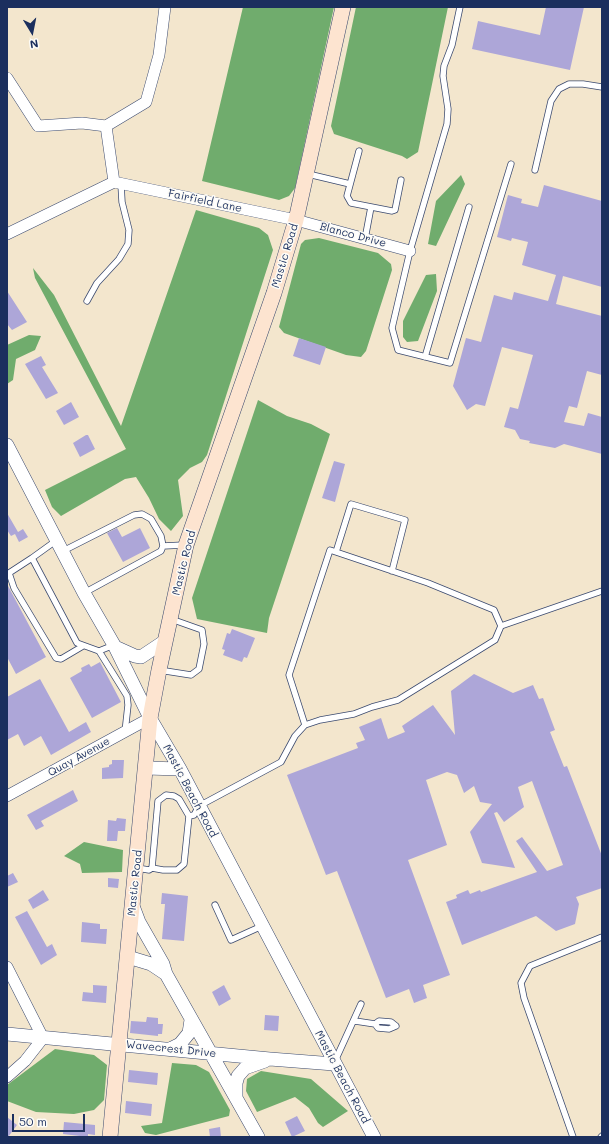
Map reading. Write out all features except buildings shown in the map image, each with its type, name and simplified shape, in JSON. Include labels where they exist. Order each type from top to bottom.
[{"type":"main road","name":"Mastic Road","points":[[110,1137],[137,868],[150,718],[159,670],[186,546],[269,307],[296,220],[343,7]]},
{"type":"street","points":[[7,78],[38,126],[82,123],[106,126],[146,102],[159,56],[165,7]]},
{"type":"street","points":[[7,234],[118,183],[106,126]]},
{"type":"street","name":"Fairfield Lane","points":[[118,183],[296,220]]},
{"type":"street","name":"Blanco Drive","points":[[296,220],[410,251]]},
{"type":"street","name":"Mastic Beach Road","points":[[7,445],[84,593],[114,646],[150,718],[180,769],[334,1064],[374,1137]]},
{"type":"street","points":[[114,646],[135,656],[141,657],[165,641]]},
{"type":"street","name":"Quay Avenue","points":[[7,796],[150,718]]},
{"type":"street","points":[[146,768],[180,769]]},
{"type":"street","points":[[133,906],[139,922],[163,964],[166,974],[258,1137]]},
{"type":"street","points":[[128,958],[151,964],[166,974]]},
{"type":"street","points":[[7,967],[43,1038],[25,1061],[7,1077]]},
{"type":"street","points":[[170,1049],[180,1044],[189,1033],[191,1020]]},
{"type":"street","name":"Wavecrest Drive","points":[[7,1034],[334,1064]]},
{"type":"street","points":[[236,1098],[236,1083],[238,1076],[245,1068],[255,1063],[270,1059]]},
{"type":"lane","points":[[460,7],[452,45],[444,66],[443,76],[448,109],[447,124],[410,251],[392,328],[398,350],[450,364],[511,164]]},
{"type":"lane","points":[[535,170],[551,101],[559,89],[569,84],[602,86]]},
{"type":"lane","points":[[359,151],[347,196],[351,203],[392,211],[395,210],[401,180]]},
{"type":"lane","points":[[306,173],[350,184]]},
{"type":"lane","points":[[87,301],[97,283],[119,259],[128,244],[130,230],[118,183]]},
{"type":"lane","points":[[365,239],[371,207]]},
{"type":"lane","points":[[425,357],[469,207]]},
{"type":"lane","points":[[336,552],[350,504],[405,520],[392,570]]},
{"type":"lane","points":[[83,646],[61,659],[56,658],[18,595],[10,579],[9,573],[32,558],[60,545],[134,515],[142,514],[151,519],[161,536],[163,546],[162,551],[84,593]]},
{"type":"lane","points":[[163,546],[186,546]]},
{"type":"lane","points":[[189,816],[194,815],[199,806],[281,762],[295,736],[305,725],[320,720],[354,714],[372,707],[398,700],[495,640],[501,626],[494,610],[428,583],[330,550],[289,676],[305,725]]},
{"type":"lane","points":[[32,558],[77,643],[99,651],[114,646]]},
{"type":"lane","points":[[501,626],[602,591]]},
{"type":"lane","points":[[159,670],[191,675],[199,669],[204,644],[202,630],[170,618]]},
{"type":"lane","points":[[99,651],[127,696],[128,705],[125,732]]},
{"type":"lane","points":[[137,868],[149,870],[152,868],[178,870],[184,864],[189,816],[179,799],[174,796],[166,795],[158,801],[152,868]]},
{"type":"lane","points":[[215,905],[231,940],[262,926]]},
{"type":"lane","points":[[573,1137],[524,998],[521,983],[530,966],[602,936]]},
{"type":"lane","points":[[334,1064],[355,1021],[361,1004]]},
{"type":"lane","points":[[355,1021],[375,1024]]},
{"type":"green space","points":[[243,7],[334,7],[295,188],[289,196],[279,200],[202,181]]},
{"type":"green space","points":[[356,7],[448,7],[418,152],[407,159],[402,156],[334,134],[331,126]]},
{"type":"green space","points":[[461,175],[465,184],[436,246],[428,244],[436,201]]},
{"type":"green space","points":[[196,210],[259,228],[268,235],[273,250],[207,455],[202,462],[190,468],[178,480],[183,516],[171,531],[159,519],[149,498],[136,477],[125,479],[61,516],[52,507],[45,490],[126,449],[35,278],[33,268],[54,295],[121,426]]},
{"type":"green space","points":[[319,238],[378,253],[391,264],[392,270],[366,351],[361,357],[346,355],[284,333],[279,327],[301,244],[305,240]]},
{"type":"green space","points":[[436,274],[437,291],[418,341],[407,342],[403,337],[403,321],[426,275]]},
{"type":"green space","points":[[29,335],[41,336],[35,350],[16,359],[13,380],[7,384],[7,345]]},
{"type":"green space","points":[[258,400],[287,416],[311,424],[330,434],[269,618],[267,633],[197,619],[192,598]]},
{"type":"green space","points":[[84,842],[123,850],[122,872],[82,873],[80,864],[64,856]]},
{"type":"green space","points":[[55,1049],[94,1055],[107,1065],[104,1100],[94,1110],[74,1114],[36,1112],[7,1101],[7,1085]]},
{"type":"green space","points":[[172,1063],[196,1065],[209,1072],[230,1110],[229,1116],[156,1135],[145,1133],[141,1126],[162,1123]]},
{"type":"green space","points":[[261,1071],[311,1079],[348,1111],[323,1127],[318,1123],[309,1108],[295,1097],[257,1112],[246,1091],[247,1079]]}]
